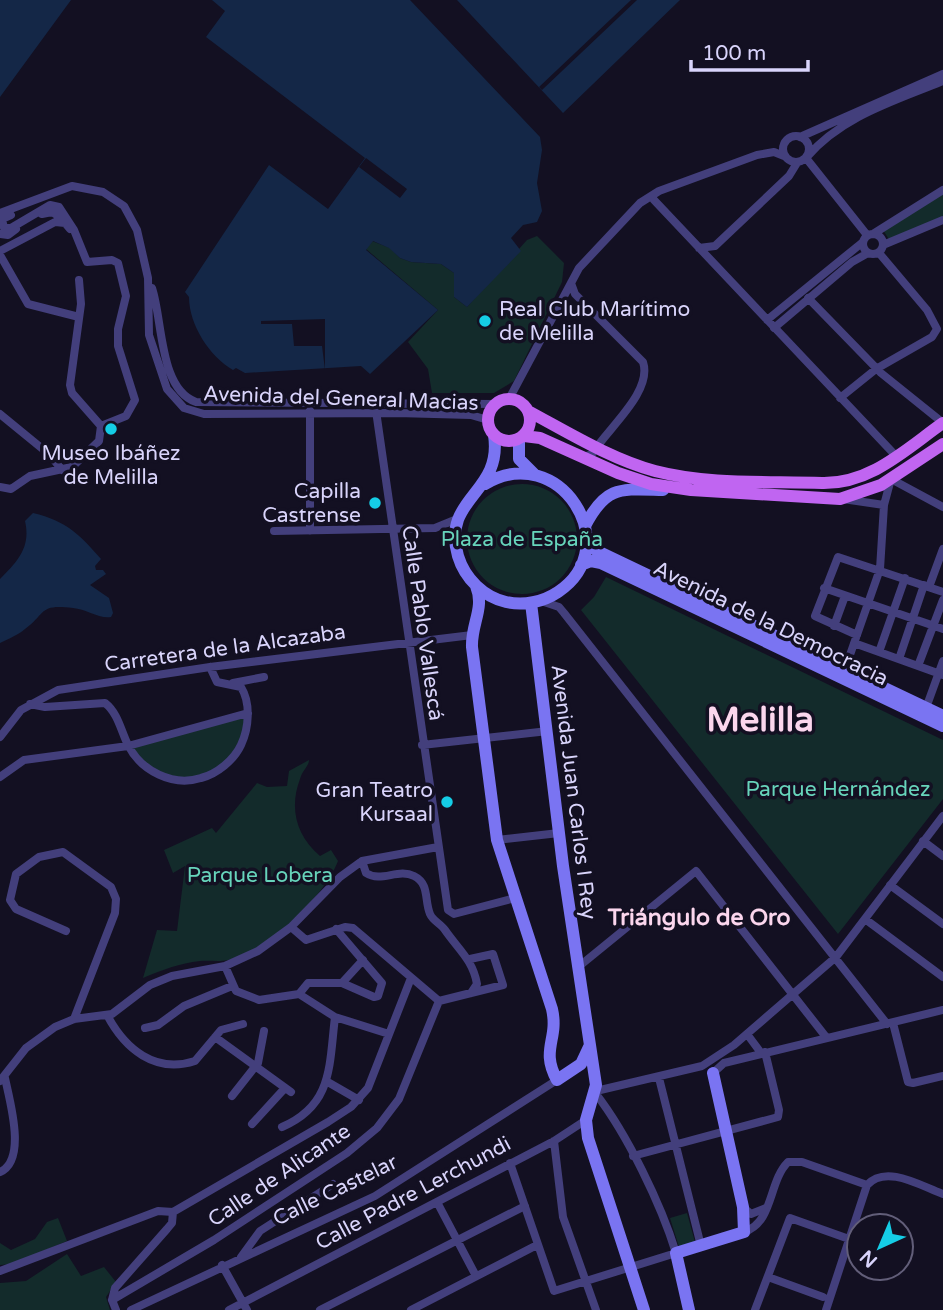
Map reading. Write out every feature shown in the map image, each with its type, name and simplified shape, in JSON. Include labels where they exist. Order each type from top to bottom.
[{"type":"main road","points":[[485,484],[494,462],[494,435],[488,420],[502,401],[520,402],[528,411],[639,466],[693,478],[840,499],[891,480],[943,444]]},
{"type":"main road","points":[[528,411],[530,424],[521,438],[519,459],[535,475]]},
{"type":"main road","points":[[585,526],[599,502],[613,491],[766,488],[842,482],[879,468],[941,424]]},
{"type":"main road","points":[[891,480],[898,465],[941,424]]},
{"type":"main road","points":[[494,435],[508,442],[521,438],[540,438],[634,479],[691,490]]},
{"type":"main road","points":[[512,474],[535,475],[556,483],[580,511],[585,526],[586,543],[581,565],[566,586],[536,602],[504,601],[476,586],[461,566],[456,541],[459,517],[467,501],[485,484],[512,474]]},
{"type":"main road","name":"Avenida de la Democracia","points":[[586,543],[710,610],[943,726]]},
{"type":"main road","name":"Avenida de la Democracia","points":[[581,565],[591,561],[601,563],[710,610]]},
{"type":"main road","points":[[476,586],[480,609],[472,635],[497,840],[552,1009],[553,1032],[548,1059],[557,1080]]},
{"type":"main road","name":"Avenida Juan Carlos I Rey","points":[[536,602],[533,622],[577,968],[596,1093]]},
{"type":"main road","name":"Avenida de la Democracia","points":[[843,674],[943,716]]},
{"type":"main road","points":[[589,1044],[581,1064],[589,1065],[594,1071]]},
{"type":"main road","name":"Calle Castelar","points":[[557,1080],[581,1064]]},
{"type":"main road","points":[[689,1310],[676,1253],[744,1232],[743,1207],[708,1070]]},
{"type":"main road","points":[[596,1093],[586,1120],[591,1150],[644,1310]]},
{"type":"street","points":[[502,401],[525,372],[571,280],[647,198],[784,144],[792,136],[800,137],[943,74]]},
{"type":"street","points":[[699,248],[715,246],[789,176],[825,137],[847,122],[943,81]]},
{"type":"street","points":[[800,137],[808,145],[803,159]]},
{"type":"street","points":[[784,144],[784,156]]},
{"type":"street","points":[[757,155],[774,152],[803,159],[868,237],[868,253]]},
{"type":"street","points":[[0,213],[17,209],[55,190],[80,186],[103,192],[118,200],[134,219],[148,278]]},
{"type":"street","points":[[56,210],[22,219],[9,229],[1,224],[5,216],[57,194],[78,190],[101,194],[114,202],[137,230]]},
{"type":"street","points":[[636,209],[668,190]]},
{"type":"street","points":[[767,320],[868,237],[913,206],[943,190]]},
{"type":"street","points":[[654,200],[896,456]]},
{"type":"street","points":[[56,210],[74,230],[85,261]]},
{"type":"street","points":[[0,234],[8,235],[23,222],[56,210]]},
{"type":"street","points":[[774,328],[852,262],[868,253],[882,252],[943,220]]},
{"type":"street","points":[[79,317],[31,306],[23,299],[0,253],[60,222],[68,226],[79,258],[97,262],[112,260],[118,263],[126,289],[118,329],[118,346],[135,400],[126,416],[101,426]]},
{"type":"street","points":[[840,398],[876,369],[935,333],[936,324],[933,319],[882,252],[879,236],[868,237]]},
{"type":"street","points":[[715,246],[715,265]]},
{"type":"street","name":"Avenida del General Macias","points":[[148,278],[154,292],[161,336],[175,385],[189,399],[215,403],[310,403],[471,415],[488,420]]},
{"type":"street","name":"Avenida del General Macias","points":[[148,278],[149,338],[167,389],[184,408],[204,414],[310,414],[502,401]]},
{"type":"street","points":[[0,487],[12,489],[30,476],[72,467],[99,442],[101,426],[72,393],[70,385],[79,317],[79,280]]},
{"type":"street","points":[[571,280],[572,290],[643,362],[645,370],[643,385],[592,454],[584,457]]},
{"type":"street","points":[[808,298],[876,369],[941,424]]},
{"type":"street","points":[[149,338],[156,342],[161,336]]},
{"type":"street","points":[[310,403],[310,531]]},
{"type":"street","name":"Calle Pablo Vallescá","points":[[375,408],[447,908],[452,914],[515,898]]},
{"type":"street","points":[[0,414],[51,455],[62,470]]},
{"type":"street","points":[[843,674],[880,569],[884,505],[891,480],[943,507]]},
{"type":"street","points":[[840,499],[884,505]]},
{"type":"street","points":[[274,531],[435,528],[451,524],[459,517]]},
{"type":"street","points":[[435,528],[456,541]]},
{"type":"street","points":[[899,659],[926,586],[941,563],[943,549]]},
{"type":"street","points":[[941,674],[879,652],[815,616],[834,562],[842,557],[943,592]]},
{"type":"street","points":[[879,652],[905,578]]},
{"type":"street","points":[[824,588],[939,627]]},
{"type":"street","points":[[834,626],[845,596]]},
{"type":"street","points":[[919,666],[939,627],[943,600]]},
{"type":"street","points":[[536,602],[559,607],[890,1023],[908,1083],[943,1076]]},
{"type":"street","name":"Carretera de la Alcazaba","points":[[0,737],[17,714],[58,690],[210,667],[472,635]]},
{"type":"street","points":[[926,708],[941,674],[943,662]]},
{"type":"street","points":[[210,667],[217,682],[233,683],[264,677]]},
{"type":"street","points":[[30,704],[45,707],[105,703],[115,714],[128,746],[152,771],[177,780],[197,779],[219,770],[243,742],[247,713],[244,691],[233,683]]},
{"type":"street","points":[[0,778],[24,760],[128,746],[247,713]]},
{"type":"street","points":[[422,745],[548,732]]},
{"type":"street","points":[[708,1070],[836,957],[943,816]]},
{"type":"street","points":[[497,840],[559,833]]},
{"type":"street","points":[[923,841],[943,856]]},
{"type":"street","points":[[0,1172],[10,1166],[15,1154],[13,1115],[2,1080],[34,1040],[74,1019],[107,1015],[161,980],[225,965],[258,951],[291,927],[340,877],[362,862],[438,847]]},
{"type":"street","points":[[66,931],[16,909],[10,903],[16,874],[52,852],[63,852],[107,883],[116,899],[115,913],[74,1019]]},
{"type":"street","points":[[362,862],[366,873],[374,877],[405,873],[419,880],[426,891],[430,915],[458,950],[470,959],[477,984],[471,993]]},
{"type":"street","points":[[577,968],[696,871],[826,1037]]},
{"type":"street","points":[[890,885],[943,924]]},
{"type":"street","points":[[865,919],[943,977]]},
{"type":"street","points":[[291,927],[306,940],[336,929],[353,928],[439,1001],[503,985],[492,954],[470,959]]},
{"type":"street","points":[[225,965],[235,989],[259,1000],[299,994],[313,981],[342,982],[377,997],[383,985],[336,929]]},
{"type":"street","points":[[342,982],[363,960]]},
{"type":"street","points":[[0,1271],[158,1211],[173,1212],[328,1122],[359,1100],[368,1088],[411,978]]},
{"type":"street","points":[[145,1028],[158,1025],[184,1006],[235,989]]},
{"type":"street","points":[[299,994],[335,1017],[389,1034]]},
{"type":"street","name":"Calle de Alicante","points":[[112,1300],[225,1233],[347,1153],[377,1128],[399,1099],[439,1001]]},
{"type":"street","points":[[510,1163],[554,1291],[676,1253],[667,1224],[610,1111],[596,1093],[708,1070],[720,1064],[763,1053],[943,1010]]},
{"type":"street","points":[[107,1015],[122,1039],[139,1055],[156,1063],[192,1063],[224,1028],[243,1024]]},
{"type":"street","points":[[282,1127],[307,1114],[327,1082],[335,1017]]},
{"type":"street","points":[[232,1096],[256,1067],[264,1031]]},
{"type":"street","points":[[632,1156],[778,1117],[779,1110],[763,1053],[747,1034]]},
{"type":"street","points":[[215,1037],[288,1090],[252,1124]]},
{"type":"street","points":[[659,1078],[701,1246]]},
{"type":"street","name":"Calle Castelar","points":[[131,1310],[222,1265],[375,1196],[557,1080]]},
{"type":"street","points":[[327,1082],[359,1100]]},
{"type":"street","name":"Calle Padre Lerchundi","points":[[229,1310],[245,1306],[554,1141],[586,1120]]},
{"type":"street","points":[[554,1141],[563,1217],[596,1310]]},
{"type":"street","points":[[744,1232],[759,1224],[783,1167],[794,1161],[867,1185]]},
{"type":"street","points":[[858,1212],[867,1185],[881,1176],[892,1176],[943,1194]]},
{"type":"street","points":[[241,1257],[260,1231],[333,1184]]},
{"type":"street","points":[[438,1202],[476,1276]]},
{"type":"street","points":[[320,1310],[525,1206]]},
{"type":"street","points":[[743,1207],[757,1214],[766,1208]]},
{"type":"street","points":[[116,1310],[112,1294],[121,1278],[172,1223],[173,1212]]},
{"type":"street","points":[[755,1310],[790,1218],[845,1238]]},
{"type":"street","points":[[411,1310],[537,1245]]},
{"type":"street","points":[[826,1310],[845,1251]]},
{"type":"street","points":[[222,1265],[245,1306]]},
{"type":"street","points":[[768,1277],[823,1297]]},
{"type":"green space","points":[[943,193],[943,217],[890,241],[883,230]]},
{"type":"green space","name":"Real Club Marítimo de Melilla","points":[[537,236],[564,263],[562,282],[514,381],[494,393],[432,393],[428,369],[408,342],[438,310],[366,249],[372,241],[390,248],[400,258],[411,262],[441,264],[454,273],[454,297],[467,307],[527,240]]},
{"type":"green space","name":"Plaza de España","points":[[522,484],[543,488],[561,500],[573,518],[577,539],[573,560],[561,578],[543,590],[522,594],[501,590],[483,578],[471,560],[467,539],[471,518],[483,500],[501,488]]},
{"type":"green space","name":"Parque Hernández","points":[[606,577],[943,740],[943,799],[838,934],[581,610],[594,597]]},
{"type":"green space","points":[[248,713],[243,742],[219,770],[192,780],[152,771],[128,746]]},
{"type":"green space","name":"Parque Lobera","points":[[309,760],[301,776],[295,800],[297,821],[305,840],[320,856],[331,850],[338,861],[321,890],[308,906],[276,935],[243,955],[225,961],[185,963],[143,978],[157,930],[177,931],[185,866],[173,873],[164,850],[212,828],[216,833],[257,783],[267,787],[287,786],[289,771]]},
{"type":"green space","points":[[687,1213],[695,1242],[679,1247],[670,1218]]},
{"type":"green space","points":[[58,1218],[67,1241],[12,1264],[0,1265],[0,1243],[11,1250],[35,1239],[47,1222]]},
{"type":"green space","points":[[67,1254],[81,1276],[104,1267],[116,1282],[106,1297],[110,1310],[0,1310],[0,1283],[26,1281]]},
{"type":"water","points":[[0,0],[71,0],[0,97]]},
{"type":"water","points":[[212,0],[410,0],[540,137],[542,150],[537,183],[542,211],[537,222],[523,225],[511,238],[521,251],[467,307],[454,297],[454,273],[441,264],[411,262],[373,241],[366,250],[438,310],[370,374],[361,366],[245,373],[236,368],[233,370],[216,357],[197,329],[189,297],[185,292],[269,165],[328,209],[365,158],[206,37],[225,11]]},
{"type":"water","points":[[457,0],[680,0],[563,113]]},
{"type":"water","points":[[33,513],[55,520],[72,530],[101,559],[95,566],[96,570],[103,570],[106,574],[90,585],[109,598],[113,613],[111,617],[106,617],[73,608],[54,607],[44,611],[13,637],[0,643],[0,579],[22,553],[26,538],[25,521]]},
{"type":"pier","points":[[631,0],[637,0],[542,90],[539,87]]},
{"type":"pier","points":[[366,158],[407,189],[400,198],[359,167]]},
{"type":"pier","points":[[325,319],[325,370],[322,346],[294,346],[292,324],[261,324],[261,321]]},
{"type":"place","name":"Real Club Marítimo de Melilla","points":[[485,321]]},
{"type":"place","name":"Museo Ibáñez de Melilla","points":[[111,429]]},
{"type":"place","name":"Capilla Castrense","points":[[375,503]]},
{"type":"place","name":"Gran Teatro Kursaal","points":[[447,802]]},
{"type":"district","name":"Melilla","points":[[760,719]]},
{"type":"district","name":"Triángulo de Oro","points":[[699,917]]}]
